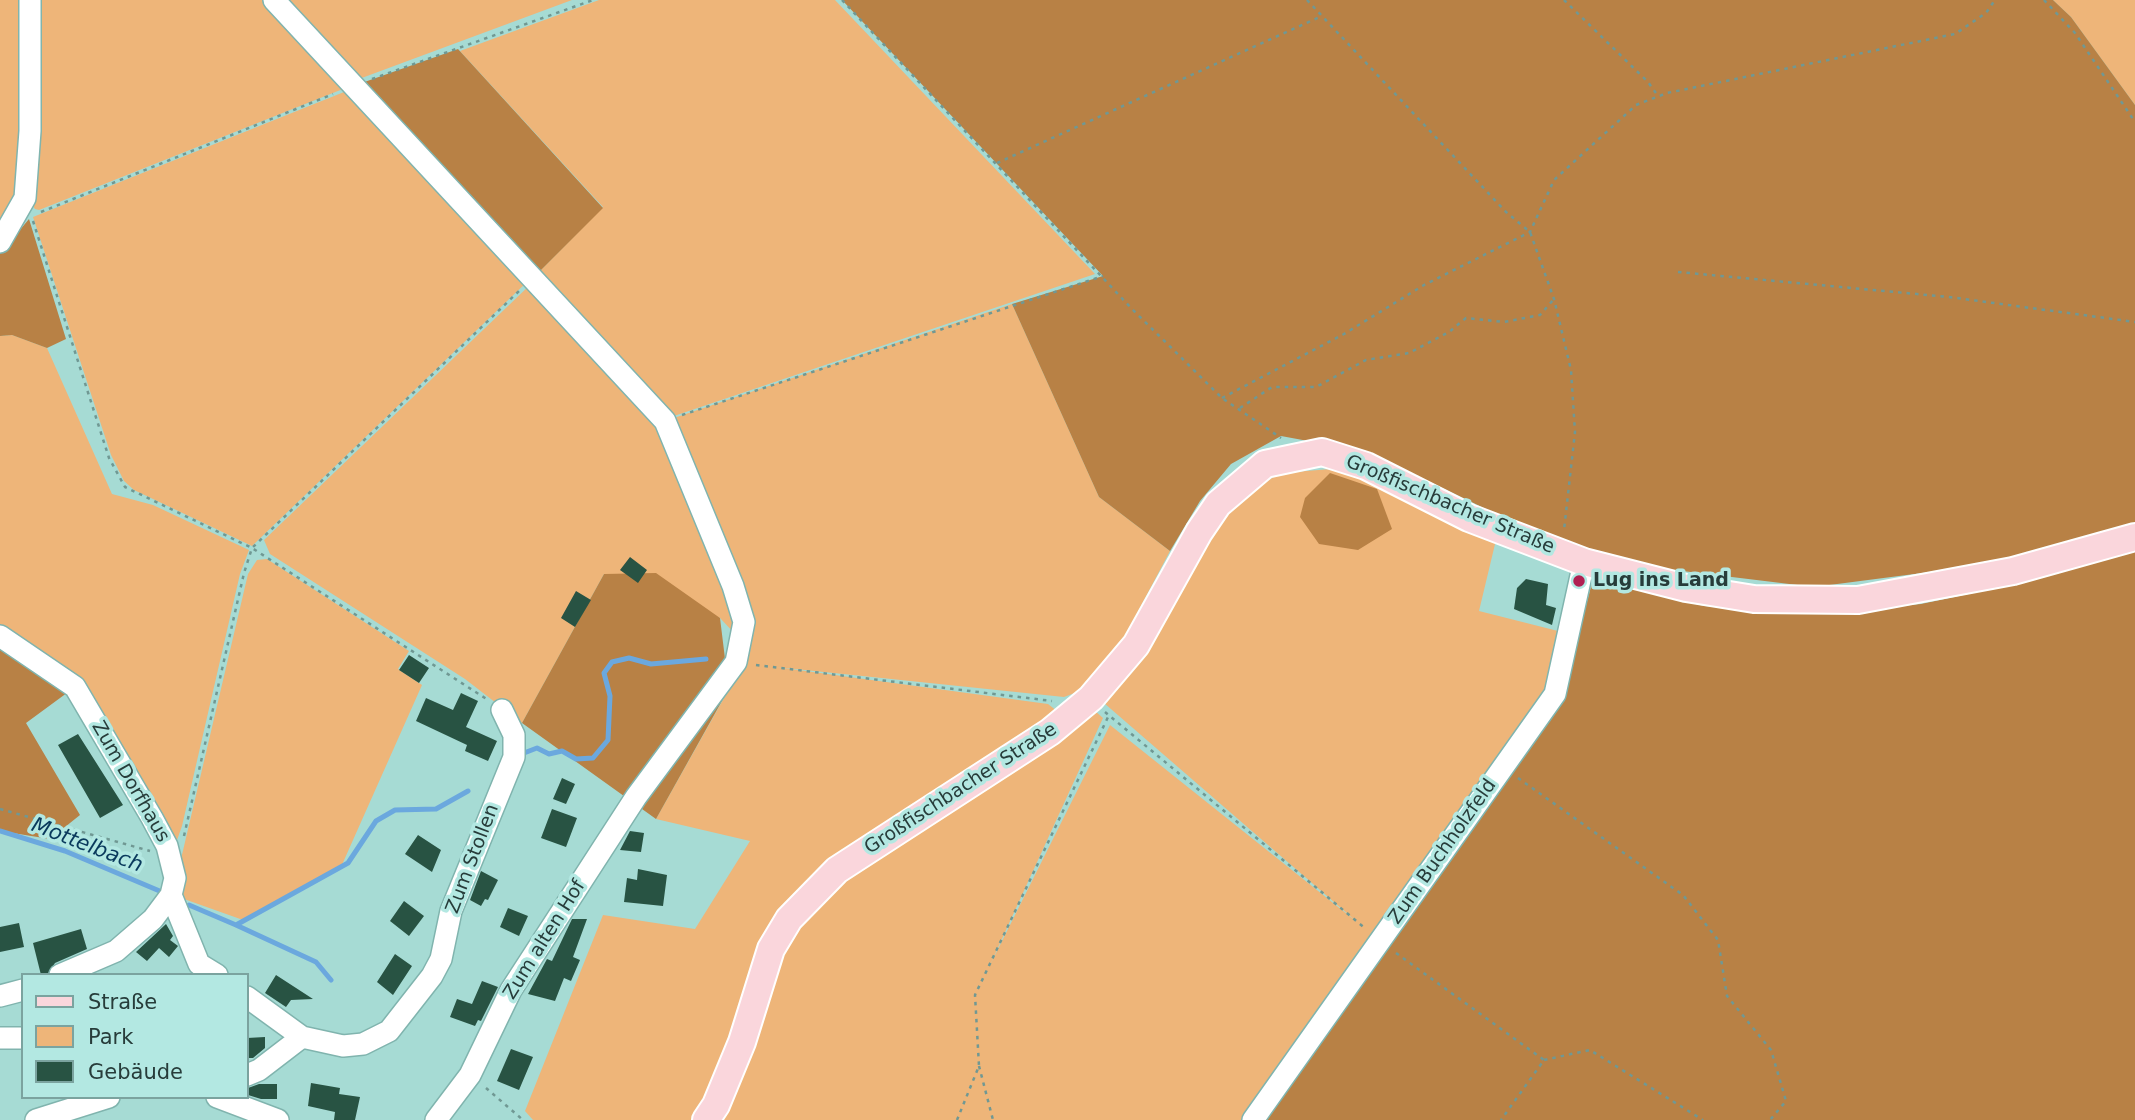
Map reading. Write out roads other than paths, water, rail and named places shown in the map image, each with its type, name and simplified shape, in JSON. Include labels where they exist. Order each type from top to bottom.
[{"type":"main road","name":"Großfischbacher Straße","points":[[706,1120],[716,1105],[742,1042],[771,949],[789,919],[837,870],[1050,732],[1091,698],[1136,645],[1218,503],[1265,464],[1322,452],[1366,466],[1469,518],[1573,558],[1685,588],[1754,599],[1858,600],[2013,571],[2135,537]]},
{"type":"street","points":[[0,242],[25,198],[30,131],[30,0]]},
{"type":"street","name":"Zum alten Hof","points":[[274,0],[356,85],[665,421],[740,604],[744,622],[736,662],[636,797],[511,990],[470,1075],[436,1120]]},
{"type":"street","name":"Zum Buchholzfeld","points":[[1252,1120],[1555,694],[1573,558]]},
{"type":"street","name":"Zum Dorfhaus","points":[[9,641],[75,687],[152,818],[170,855],[175,878],[170,895]]},
{"type":"street","name":"Zum Stollen","points":[[248,998],[302,1037],[343,1046],[363,1044],[389,1031],[432,976],[441,959],[451,911],[514,757],[514,735],[502,710]]},
{"type":"street","points":[[65,973],[116,951],[153,919],[170,895]]},
{"type":"street","points":[[170,895],[199,964],[214,973]]},
{"type":"street","points":[[0,996],[21,991]]},
{"type":"street","points":[[248,1074],[259,1070],[302,1037]]},
{"type":"street","points":[[0,1038],[21,1038]]},
{"type":"street","points":[[36,1120],[102,1099]]},
{"type":"street","points":[[222,1099],[278,1120]]},
{"type":"waterway","points":[[524,753],[537,748],[549,754],[562,751],[576,759],[593,758],[608,740],[610,696],[604,673],[612,662],[629,658],[651,664],[706,659]]},
{"type":"waterway","name":"Mottelbach","points":[[189,905],[236,925],[348,863],[376,821],[395,810],[436,809],[468,791]]},
{"type":"waterway","name":"Mottelbach","points":[[0,831],[65,851],[162,892]]},
{"type":"waterway","points":[[236,925],[316,962],[331,980]]},
{"type":"place","name":"Lug ins Land","points":[[1579,581]]}]
